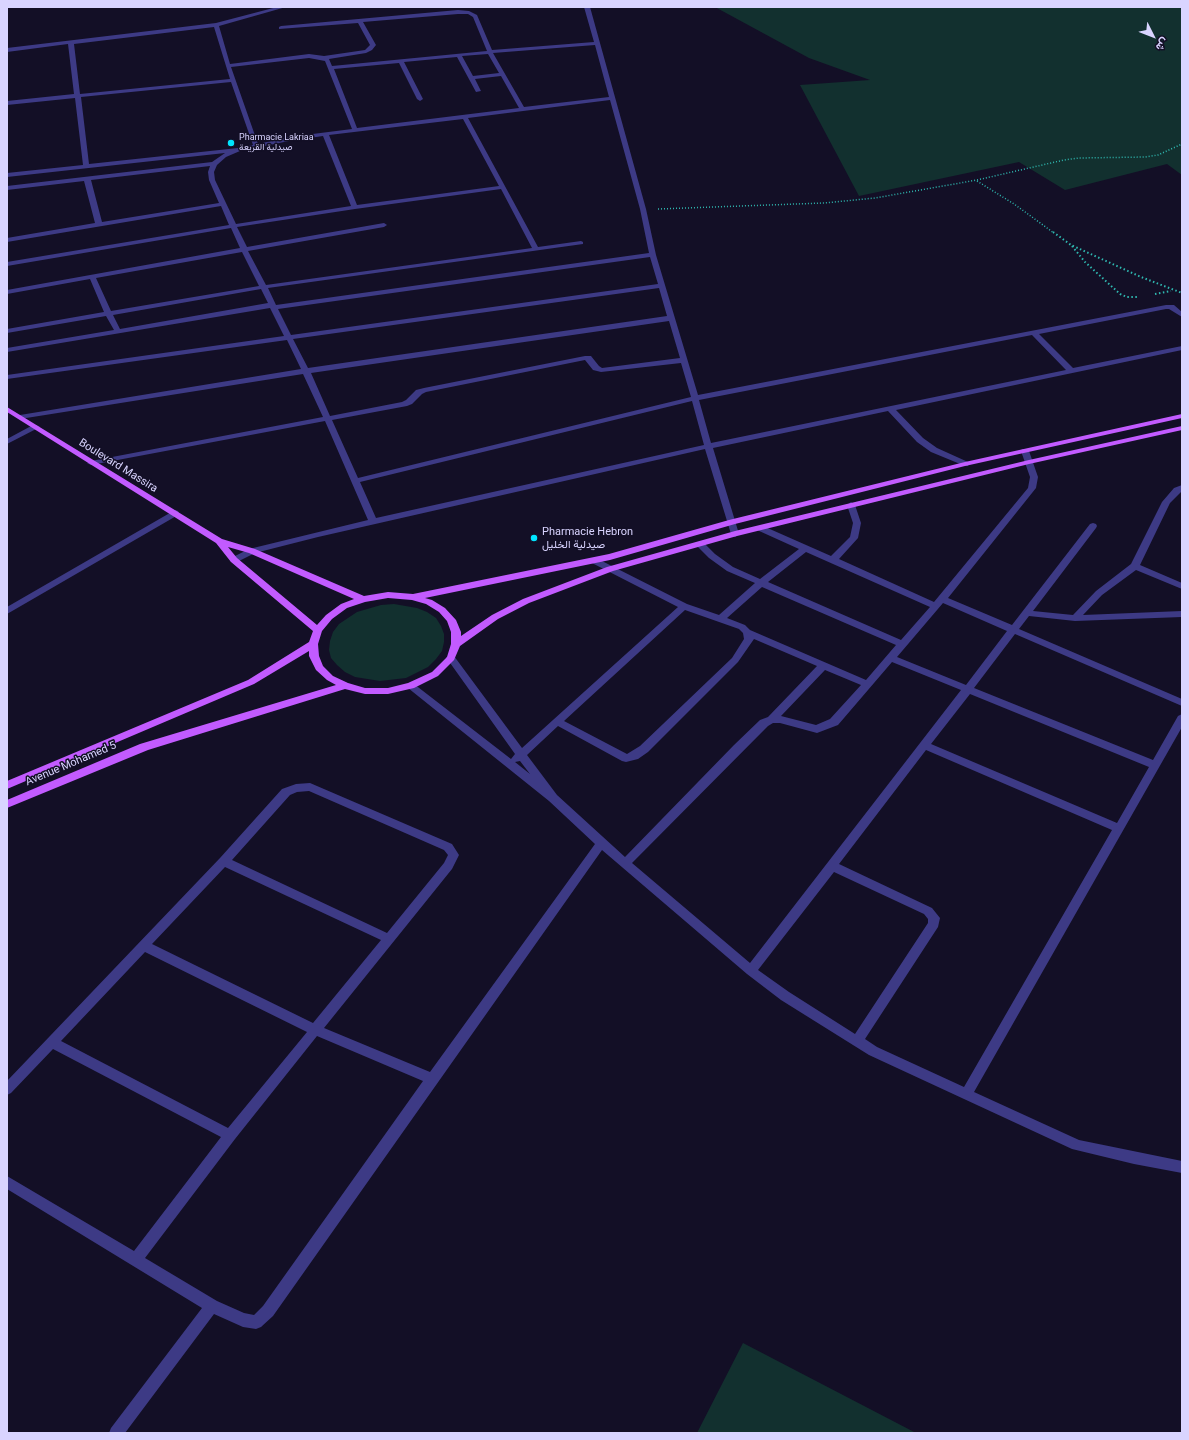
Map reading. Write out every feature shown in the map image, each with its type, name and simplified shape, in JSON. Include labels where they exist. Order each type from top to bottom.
[{"type":"main road","name":"Boulevard Massira","points":[[7,409],[91,463],[219,541]]},
{"type":"main road","points":[[413,597],[593,560],[732,522],[965,464],[1182,416]]},
{"type":"main road","points":[[456,644],[495,617],[526,601],[610,569],[735,534],[851,505],[1029,462],[1182,428]]},
{"type":"main road","points":[[219,541],[252,551],[363,599]]},
{"type":"main road","points":[[219,541],[234,560],[318,630]]},
{"type":"main road","points":[[388,595],[413,597],[429,602],[442,610],[451,620],[456,632],[456,644],[451,658],[435,674],[411,686],[388,691],[365,691],[345,686],[330,678],[319,668],[314,656],[313,644],[318,630],[334,613],[344,606],[363,599],[388,595]]},
{"type":"main road","name":"Avenue Mohamed 5","points":[[7,785],[251,682],[313,644]]},
{"type":"main road","name":"Avenue Mohamed 5","points":[[7,804],[144,747],[345,686]]},
{"type":"street","points":[[7,50],[216,25],[283,7]]},
{"type":"street","points":[[587,7],[643,209],[653,255],[735,534]]},
{"type":"street","points":[[281,28],[458,12],[469,13],[475,16],[490,52],[523,110]]},
{"type":"street","points":[[228,66],[309,56],[324,58],[366,51],[373,46],[360,21]]},
{"type":"street","points":[[216,25],[228,66],[256,146]]},
{"type":"street","points":[[71,43],[86,166]]},
{"type":"street","points":[[330,68],[597,43]]},
{"type":"street","points":[[458,55],[478,91]]},
{"type":"street","points":[[324,58],[327,60],[355,130]]},
{"type":"street","points":[[401,61],[420,99]]},
{"type":"street","points":[[472,78],[502,74]]},
{"type":"street","points":[[7,103],[233,80]]},
{"type":"street","points":[[7,176],[238,150],[325,134],[613,98]]},
{"type":"street","points":[[464,117],[536,250]]},
{"type":"street","points":[[325,134],[355,207]]},
{"type":"street","points":[[238,150],[224,156],[214,164],[211,172],[212,180],[244,251],[328,417],[373,521]]},
{"type":"street","points":[[7,188],[214,164]]},
{"type":"street","points":[[87,179],[99,225]]},
{"type":"street","points":[[7,264],[232,226],[355,207],[503,187]]},
{"type":"street","points":[[7,240],[222,204]]},
{"type":"street","points":[[7,292],[384,225]]},
{"type":"street","points":[[7,331],[263,287],[581,243]]},
{"type":"street","points":[[7,350],[273,307],[653,255]]},
{"type":"street","points":[[92,277],[108,314],[118,331]]},
{"type":"street","points":[[7,377],[662,285]]},
{"type":"street","points":[[355,481],[695,398],[1166,307],[1171,307],[1182,315]]},
{"type":"street","points":[[20,417],[306,371],[671,318]]},
{"type":"street","points":[[1034,333],[1071,371]]},
{"type":"street","points":[[234,560],[252,551],[373,521],[708,446],[1182,348]]},
{"type":"street","points":[[91,463],[328,417],[404,404],[409,402],[419,392],[424,390],[584,358],[588,358],[596,368],[601,370],[684,360]]},
{"type":"street","points":[[890,408],[920,440],[934,450],[965,464]]},
{"type":"street","points":[[7,442],[36,427]]},
{"type":"street","points":[[772,719],[780,719],[817,729],[834,722],[939,603],[1032,488],[1034,477],[1025,451]]},
{"type":"street","points":[[1075,618],[1099,593],[1136,566],[1166,502],[1177,490],[1182,488]]},
{"type":"street","points":[[833,560],[854,538],[857,523],[851,505]]},
{"type":"street","points":[[7,611],[175,513]]},
{"type":"street","points":[[751,972],[1093,526]]},
{"type":"street","points":[[760,528],[833,560],[939,603],[1013,630],[1182,703]]},
{"type":"street","points":[[700,544],[712,556],[730,569],[902,644]]},
{"type":"street","points":[[721,619],[762,582],[805,548]]},
{"type":"street","points":[[593,560],[684,606],[742,627],[747,632],[868,684]]},
{"type":"street","points":[[1136,566],[1182,586]]},
{"type":"street","points":[[510,764],[684,606]]},
{"type":"street","points":[[1026,613],[1075,618],[1182,614]]},
{"type":"street","points":[[557,721],[619,755],[626,758],[634,756],[644,749],[735,660],[749,639],[747,632]]},
{"type":"street","points":[[451,658],[553,798]]},
{"type":"street","points":[[890,658],[1155,766]]},
{"type":"street","points":[[625,864],[738,748],[764,723],[772,719],[824,665]]},
{"type":"street","points":[[411,686],[553,798],[601,843],[751,972],[785,996],[873,1051],[1077,1145],[1182,1167]]},
{"type":"street","points":[[966,1095],[1182,718]]},
{"type":"street","points":[[924,746],[1119,828]]},
{"type":"street","points":[[7,1089],[224,861],[286,792],[296,788],[310,787],[448,847],[454,855],[448,866],[230,1135],[136,1259]]},
{"type":"street","points":[[7,1182],[212,1306],[243,1320],[256,1322],[268,1311],[601,843]]},
{"type":"street","points":[[224,861],[389,939]]},
{"type":"street","points":[[832,866],[928,911],[934,918],[934,924],[857,1041]]},
{"type":"street","points":[[144,946],[315,1030],[432,1079]]},
{"type":"street","points":[[52,1042],[230,1135]]},
{"type":"street","points":[[116,1433],[212,1306]]},
{"type":"path","points":[[643,209],[824,203],[875,198],[977,180],[1064,160],[1079,158],[1145,157],[1158,155],[1182,144]]},
{"type":"path","points":[[977,180],[1014,204],[1071,246],[1085,262],[1120,294],[1127,297],[1143,296]]},
{"type":"path","points":[[1071,246],[1182,293]]},
{"type":"path","points":[[1150,295],[1173,290]]},
{"type":"green space","points":[[715,7],[1182,7],[1182,175],[1167,164],[1065,190],[1019,162],[859,196],[800,85],[870,80],[809,58]]},
{"type":"green space","points":[[394,604],[417,608],[436,618],[444,634],[442,651],[428,667],[406,678],[380,681],[355,677],[345,672],[331,658],[329,650],[333,632],[339,624],[357,612],[381,605]]},
{"type":"green space","points":[[743,1343],[916,1433],[697,1433]]},
{"type":"place","name":"Pharmacie Lakriaa صيدلية القريعة","points":[[231,143]]},
{"type":"place","name":"Pharmacie Hebron صيدلية الخليل","points":[[534,538]]}]
